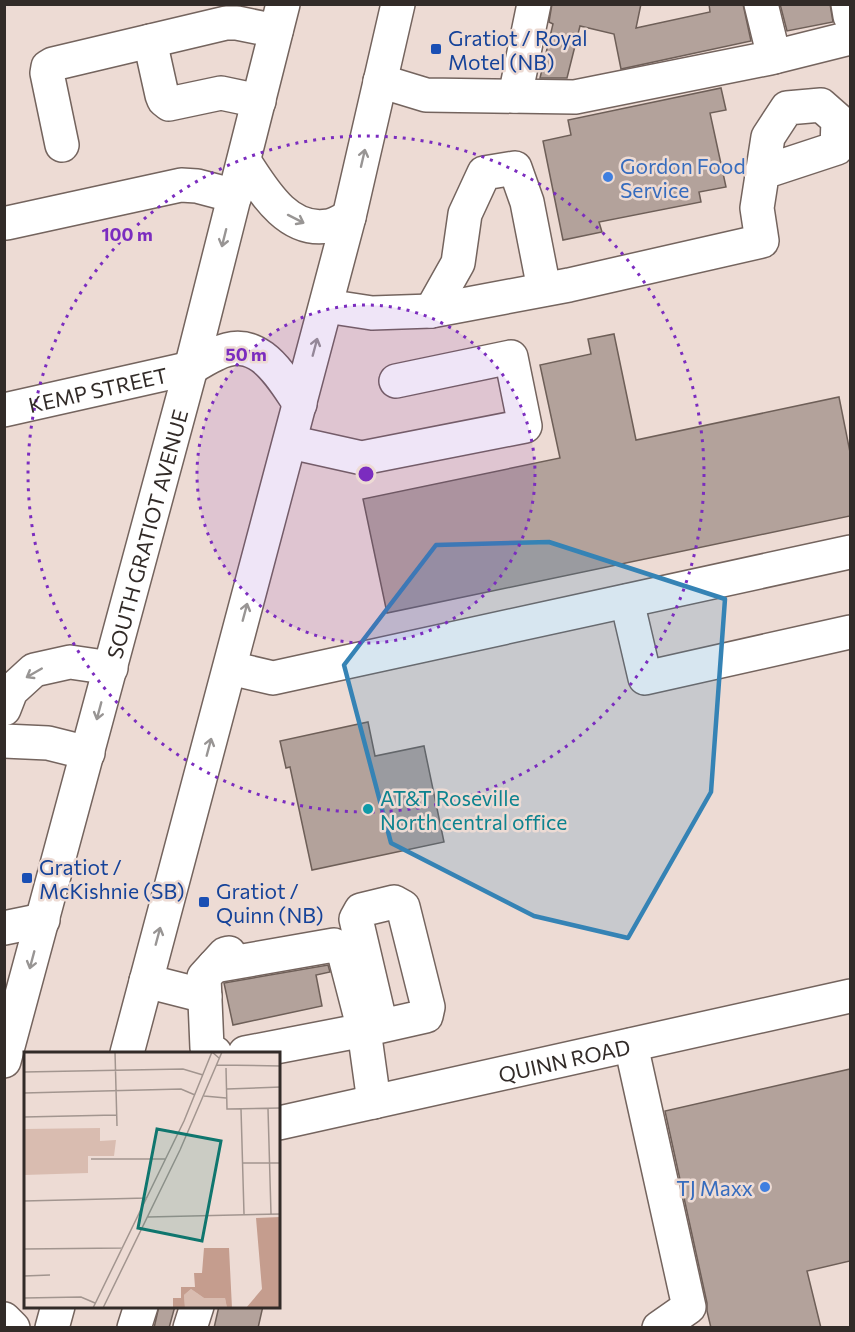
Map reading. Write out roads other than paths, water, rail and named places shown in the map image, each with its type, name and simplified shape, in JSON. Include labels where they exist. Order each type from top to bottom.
[{"type":"main road","points":[[127,1052],[349,218],[398,4]]},
{"type":"main road","points":[[515,96],[534,4]]},
{"type":"main road","points":[[761,4],[774,57]]},
{"type":"main road","points":[[848,4],[850,16]]},
{"type":"main road","points":[[62,145],[47,73],[48,67],[53,64],[226,23],[279,18]]},
{"type":"main road","name":"SOUTH GRATIOT AVENUE","points":[[4,1061],[191,368],[279,18]]},
{"type":"main road","points":[[380,81],[426,94],[575,97],[774,57],[850,38]]},
{"type":"main road","points":[[150,41],[164,100],[169,104],[221,93],[259,101]]},
{"type":"main road","points":[[244,161],[265,193],[284,213],[298,222],[313,226],[328,226],[349,218]]},
{"type":"main road","points":[[431,311],[458,263],[465,214],[484,173],[514,168],[527,202],[544,289]]},
{"type":"main road","points":[[326,306],[372,313],[431,311],[544,289],[762,241],[757,208],[761,173]]},
{"type":"main road","points":[[7,223],[181,185],[197,186],[235,196]]},
{"type":"main road","name":"KEMP STREET","points":[[4,410],[191,368],[218,352],[237,348],[257,352],[273,365],[300,404]]},
{"type":"main road","points":[[290,442],[362,458],[525,426],[511,357],[396,381]]},
{"type":"main road","points":[[230,668],[273,678],[850,552]]},
{"type":"main road","points":[[627,601],[645,678],[850,632]]},
{"type":"main road","points":[[4,709],[11,691],[34,670],[70,662],[111,668]]},
{"type":"main road","points":[[4,741],[48,743],[88,753]]},
{"type":"main road","points":[[250,1052],[373,1028],[426,1016],[428,1007],[403,907],[394,902],[361,910],[356,919],[373,1028],[374,1102]]},
{"type":"main road","points":[[213,1052],[207,1048],[209,981],[225,954],[356,919]]},
{"type":"main road","points":[[4,928],[43,920]]},
{"type":"main road","points":[[146,981],[209,981],[334,945],[343,949],[373,1028]]},
{"type":"main road","name":"QUINN ROAD","points":[[280,1123],[850,996]]},
{"type":"main road","points":[[631,1045],[689,1307],[659,1328]]},
{"type":"main road","points":[[52,1328],[57,1308]]},
{"type":"main road","points":[[134,1328],[140,1308]]},
{"type":"main road","points":[[190,1328],[196,1308]]},
{"type":"main road","points":[[4,1319],[13,1328]]},
{"type":"place","name":"Gratiot / Royal Motel (NB)","points":[[436,49]]},
{"type":"place","name":"Gordon Food Service","points":[[608,177]]},
{"type":"place","name":"AT&T Roseville North central office","points":[[368,809]]},
{"type":"place","name":"Gratiot / McKishnie (SB)","points":[[27,878]]},
{"type":"place","name":"Gratiot / Quinn (NB)","points":[[204,902]]},
{"type":"place","name":"TJ Maxx","points":[[765,1187]]}]
